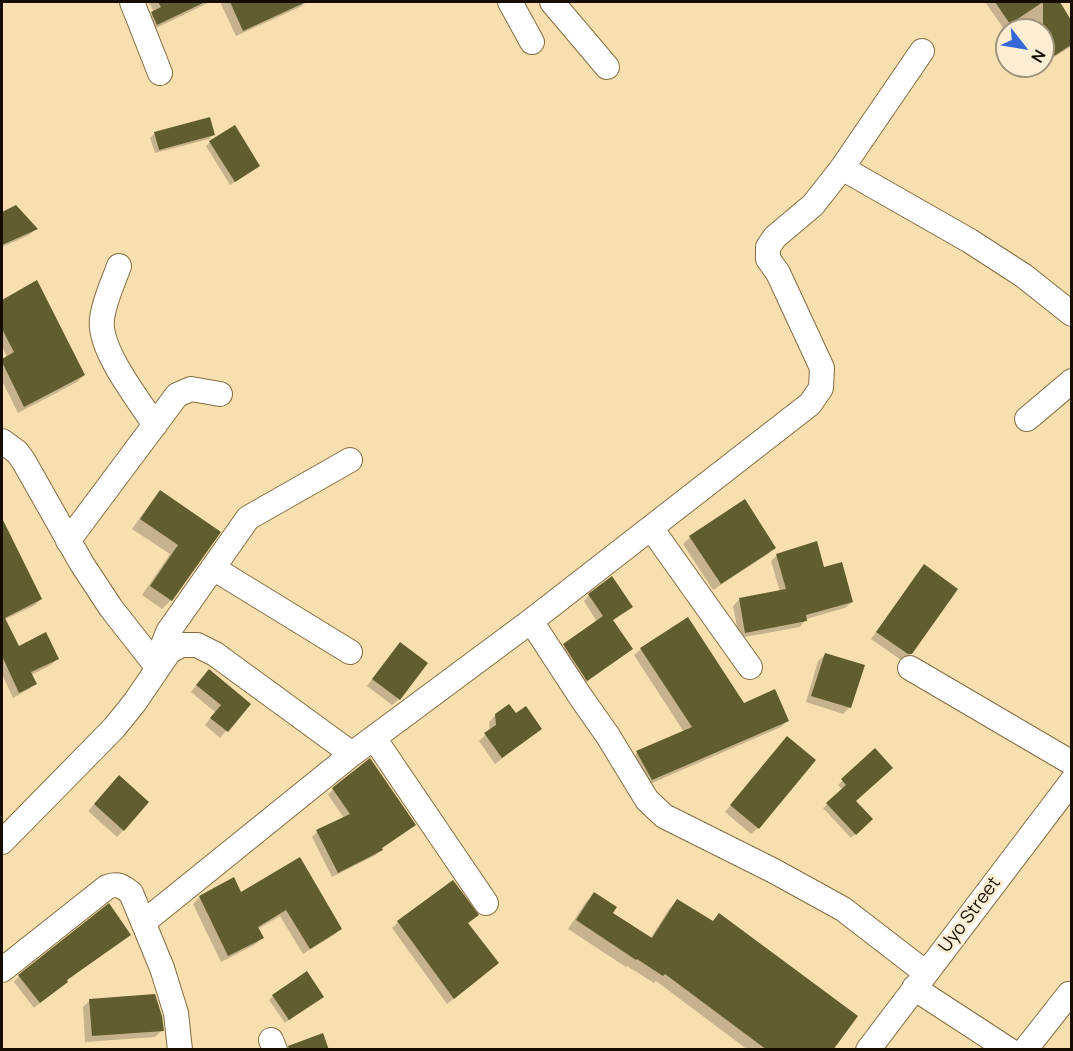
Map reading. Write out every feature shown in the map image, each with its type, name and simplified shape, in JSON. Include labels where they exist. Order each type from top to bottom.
[{"type":"street","points":[[132,2],[160,73]]},
{"type":"street","points":[[510,2],[532,42]]},
{"type":"street","points":[[552,2],[607,67]]},
{"type":"street","points":[[144,922],[352,754],[531,621],[810,404],[821,388],[822,368],[778,273],[768,259],[768,247],[774,237],[813,205],[842,168],[922,51]]},
{"type":"street","points":[[842,168],[1024,276],[1071,314]]},
{"type":"street","points":[[119,266],[101,321],[106,349],[155,425]]},
{"type":"street","points":[[1027,419],[1071,381]]},
{"type":"street","points":[[68,541],[177,394],[191,389],[220,394]]},
{"type":"street","points":[[2,441],[17,452],[23,460],[68,541],[111,608],[163,660]]},
{"type":"street","points":[[163,660],[164,642],[168,632],[248,518],[350,460]]},
{"type":"street","points":[[651,528],[750,667]]},
{"type":"street","points":[[213,568],[350,652]]},
{"type":"street","points":[[531,621],[608,736],[647,800],[664,816],[774,871],[843,909],[920,981],[1009,1050]]},
{"type":"street","points":[[2,842],[114,728],[135,702],[163,660],[181,645],[197,645],[215,654],[352,754]]},
{"type":"street","points":[[910,668],[1071,763]]},
{"type":"street","points":[[374,738],[486,903]]},
{"type":"street","name":"Uyo Street","points":[[868,1050],[1069,790]]},
{"type":"street","points":[[2,970],[107,887],[116,884],[123,886],[131,893],[162,968],[176,1013],[180,1050]]},
{"type":"street","points":[[1025,1050],[1069,994]]},
{"type":"building","points":[[158,2],[205,2],[157,25],[151,12],[161,7]]},
{"type":"building","points":[[230,2],[306,2],[243,31]]},
{"type":"building","points":[[995,2],[1043,2],[1019,18],[1006,18]]},
{"type":"building","points":[[1043,2],[1060,2],[1071,20],[1071,45],[1055,55],[1055,18],[1043,18]]},
{"type":"building","points":[[210,117],[215,135],[159,150],[154,132]]},
{"type":"building","points":[[235,125],[260,166],[235,182],[209,141]]},
{"type":"building","points":[[16,205],[38,229],[2,245],[2,212]]},
{"type":"building","points":[[37,280],[85,375],[24,407],[2,362],[2,359],[14,352],[2,329],[2,300]]},
{"type":"building","points":[[160,490],[221,532],[172,601],[150,586],[178,545],[140,519]]},
{"type":"building","points":[[745,499],[776,548],[721,584],[689,536]]},
{"type":"building","points":[[2,518],[42,599],[5,618],[19,646],[46,632],[59,659],[31,672],[37,684],[19,693],[2,656]]},
{"type":"building","points":[[817,541],[824,567],[842,562],[853,602],[806,615],[807,621],[745,633],[739,598],[786,589],[776,554]]},
{"type":"building","points":[[924,564],[958,589],[912,654],[908,654],[876,632]]},
{"type":"building","points":[[612,576],[633,607],[613,620],[633,649],[587,681],[563,644],[603,616],[588,594]]},
{"type":"building","points":[[688,617],[744,703],[775,689],[789,721],[652,780],[636,751],[692,727],[640,648]]},
{"type":"building","points":[[400,642],[428,663],[400,700],[372,679]]},
{"type":"building","points":[[825,653],[865,665],[851,708],[811,696]]},
{"type":"building","points":[[209,669],[251,704],[228,732],[210,718],[221,705],[196,685]]},
{"type":"building","points":[[509,704],[516,713],[526,706],[542,729],[502,758],[484,733],[496,725],[495,714]]},
{"type":"building","points":[[787,736],[816,760],[759,829],[730,805]]},
{"type":"building","points":[[875,748],[893,768],[856,801],[873,819],[856,835],[826,803],[846,785],[841,779]]},
{"type":"building","points":[[370,758],[416,825],[382,848],[383,850],[338,873],[316,830],[350,814],[332,788]]},
{"type":"building","points":[[119,775],[149,802],[124,831],[94,804]]},
{"type":"building","points":[[300,857],[342,929],[310,949],[286,910],[258,927],[264,938],[228,956],[199,896],[234,877],[241,892]]},
{"type":"building","points":[[453,880],[479,915],[468,923],[499,963],[454,999],[397,921]]},
{"type":"building","points":[[594,892],[617,907],[613,913],[652,938],[677,899],[713,921],[719,913],[858,1016],[833,1050],[767,1050],[665,974],[663,976],[636,960],[576,920]]},
{"type":"building","points":[[109,903],[131,935],[67,980],[68,982],[40,1003],[18,975]]},
{"type":"building","points":[[307,971],[324,997],[289,1020],[272,995]]},
{"type":"building","points":[[155,994],[164,1031],[92,1036],[89,999]]},
{"type":"building","points":[[323,1033],[329,1050],[289,1050],[288,1046]]}]
